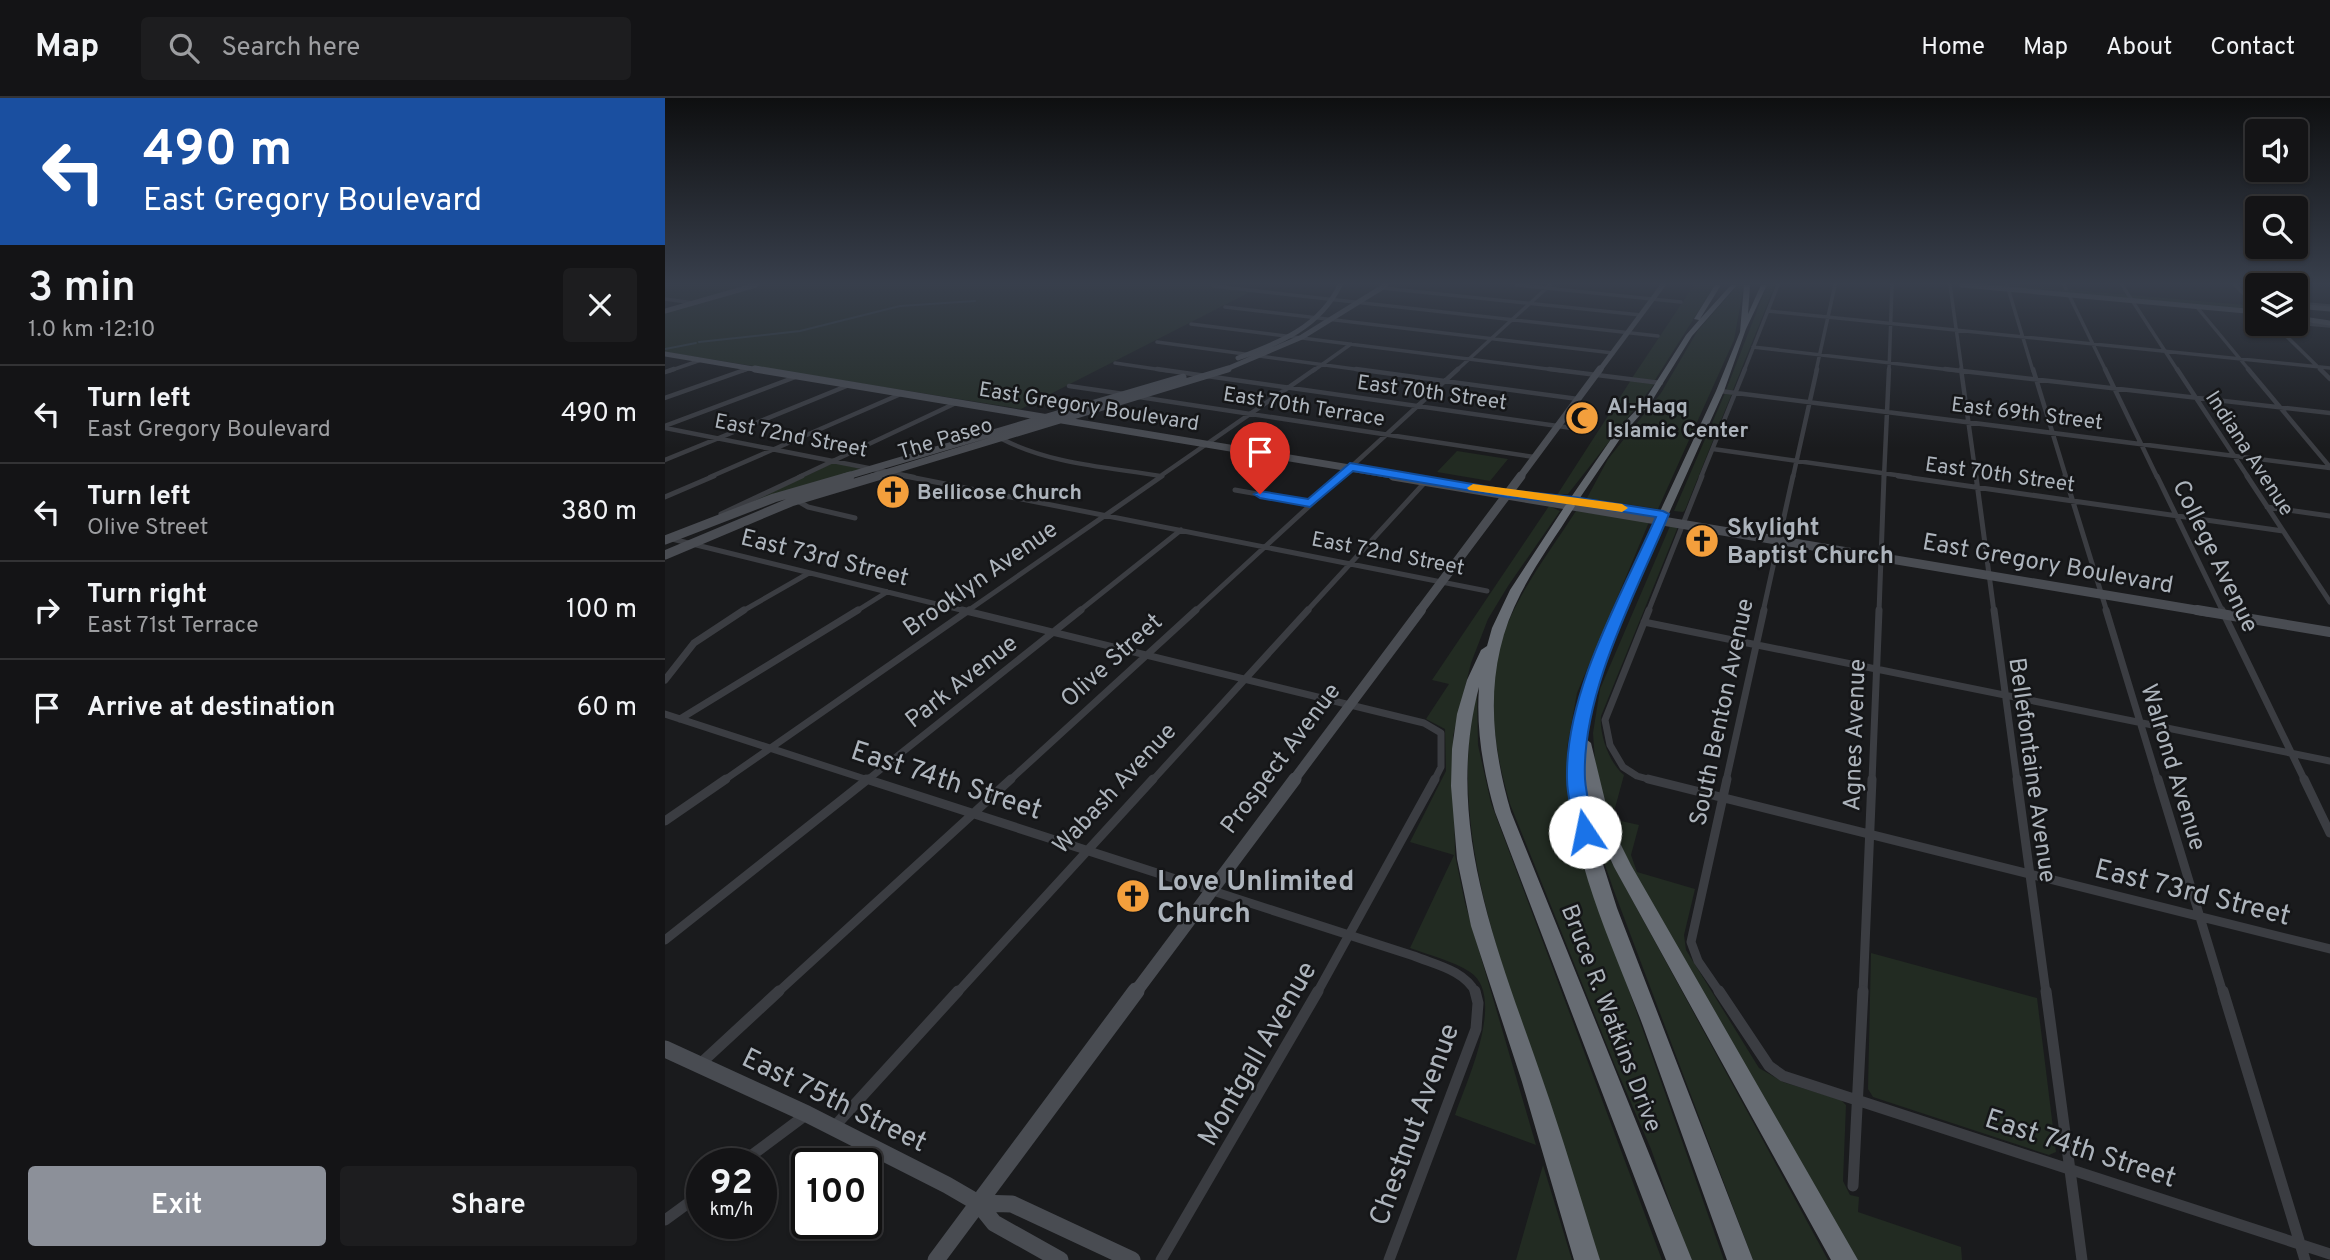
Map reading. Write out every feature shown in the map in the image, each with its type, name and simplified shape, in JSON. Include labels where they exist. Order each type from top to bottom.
[{"type":"highway","name":"Bruce R. Watkins Drive","points":[[1679,1260],[1493,780],[1486,745],[1484,714],[1492,643],[1510,601],[1572,503],[1621,431],[1661,383],[1687,339]]},
{"type":"highway","name":"Bruce R. Watkins Drive","points":[[1739,339],[1720,391],[1590,683],[1580,729],[1576,779],[1589,849],[1740,1260]]},
{"type":"highway","points":[[1492,643],[1478,667],[1462,732],[1460,793],[1463,836],[1480,926],[1533,1082],[1587,1260]]},
{"type":"highway","points":[[1580,729],[1603,825],[1623,867],[1845,1260]]},
{"type":"main road","name":"The Paseo","points":[[666,539],[774,498],[1192,374],[1281,339]]},
{"type":"main road","name":"The Paseo","points":[[665,555],[796,500],[1208,376],[1263,356],[1297,339]]},
{"type":"main road","name":"Prospect Avenue","points":[[936,1260],[1623,339]]},
{"type":"main road","name":"East Gregory Boulevard","points":[[665,354],[1507,494],[1662,517],[2330,632]]},
{"type":"main road","name":"East 75th Street","points":[[665,1049],[834,1127],[978,1203],[994,1223],[1060,1260]]},
{"type":"main road","name":"East 75th Street","points":[[978,1203],[1012,1204],[1132,1260]]},
{"type":"street","points":[[1318,339],[1661,383]]},
{"type":"street","name":"Olive Street","points":[[699,1065],[1491,339]]},
{"type":"street","points":[[1502,339],[1613,353]]},
{"type":"street","points":[[1756,339],[1644,622],[2330,761]]},
{"type":"street","name":"South Benton Avenue","points":[[1691,942],[1823,339]]},
{"type":"street","name":"Agnes Avenue","points":[[1853,1186],[1859,1099],[1890,339]]},
{"type":"street","name":"Bellefontaine Avenue","points":[[1956,339],[2027,873],[2082,1260]]},
{"type":"street","name":"Walrond Avenue","points":[[2024,339],[2305,1260]]},
{"type":"street","points":[[2045,339],[2330,368]]},
{"type":"street","name":"College Avenue","points":[[2090,339],[2330,833]]},
{"type":"street","name":"Indiana Avenue","points":[[2157,339],[2330,602]]},
{"type":"street","points":[[2224,339],[2330,467]]},
{"type":"street","points":[[2290,339],[2330,379]]},
{"type":"street","points":[[1157,342],[1578,399]]},
{"type":"street","name":"Brooklyn Avenue","points":[[665,821],[1351,344]]},
{"type":"street","points":[[1753,347],[2330,413]]},
{"type":"street","points":[[665,372],[701,360]]},
{"type":"street","name":"East 70th Street","points":[[1115,363],[1579,429]]},
{"type":"street","points":[[665,398],[750,368]]},
{"type":"street","points":[[665,427],[798,376]]},
{"type":"street","points":[[665,460],[849,384]]},
{"type":"street","name":"East 70th Terrace","points":[[1069,386],[1534,457]]},
{"type":"street","name":"East 69th Street","points":[[1720,391],[2330,467]]},
{"type":"street","points":[[665,497],[904,393]]},
{"type":"street","points":[[687,531],[958,402]]},
{"type":"street","name":"East 72nd Street","points":[[665,427],[1487,591]]},
{"type":"street","points":[[1002,439],[1031,452],[1161,476]]},
{"type":"street","name":"East 70th Street","points":[[1713,449],[2283,531]]},
{"type":"street","name":"Wabash Avenue","points":[[834,1127],[1085,849],[1427,480]]},
{"type":"street","points":[[1235,490],[1310,503]]},
{"type":"street","points":[[796,500],[808,507],[855,518]]},
{"type":"street","points":[[2267,508],[2330,516]]},
{"type":"street","name":"Park Avenue","points":[[665,940],[1181,530]]},
{"type":"street","name":"East 73rd Street","points":[[666,539],[1424,723]]},
{"type":"street","points":[[665,680],[694,643],[742,611],[810,573]]},
{"type":"street","points":[[680,719],[887,592]]},
{"type":"street","name":"East 73rd Street","points":[[1644,622],[1605,720],[1616,760],[1628,773],[2330,949]]},
{"type":"street","name":"East 74th Street","points":[[665,714],[1414,956]]},
{"type":"street","name":"Montgall Avenue","points":[[1161,1260],[1350,936],[1441,767],[1441,733],[1424,723]]},
{"type":"street","name":"East 74th Street","points":[[1691,942],[1698,961],[1769,1066],[1783,1076],[2330,1254]]},
{"type":"street","name":"Chestnut Avenue","points":[[1389,1260],[1476,1028],[1477,1005],[1474,989],[1461,976],[1414,956]]},
{"type":"street","points":[[761,1148],[807,1114]]},
{"type":"street","points":[[665,1220],[686,1205]]},
{"type":"shaded area","points":[[665,339],[1158,339],[1021,409],[665,352]]},
{"type":"shaded area","points":[[1658,339],[1681,339],[1655,380],[1632,378]]},
{"type":"shaded area","points":[[1693,339],[1734,339],[1658,509],[1587,498],[1608,459],[1661,393]]},
{"type":"shaded area","points":[[1746,339],[1753,339],[1733,390],[1726,390]]},
{"type":"shaded area","points":[[1631,380],[1655,383],[1568,494],[1557,495]]},
{"type":"shaded area","points":[[1725,393],[1732,393],[1685,510],[1674,511]]},
{"type":"shaded area","points":[[1457,451],[1508,459],[1490,481],[1437,472]]},
{"type":"shaded area","points":[[831,464],[861,469],[751,502]]},
{"type":"shaded area","points":[[1549,506],[1560,511],[1488,619],[1471,663],[1453,736],[1455,855],[1465,903],[1536,1145],[1455,1115],[1481,1040],[1485,1000],[1480,984],[1470,972],[1449,961],[1410,948],[1454,855],[1410,842],[1446,771],[1445,729],[1426,719],[1449,684],[1432,680]]},
{"type":"shaded area","points":[[1576,511],[1649,522],[1577,693],[1567,748],[1569,800],[1591,883],[1724,1260],[1690,1260],[1651,1149],[1510,804],[1499,757],[1493,709],[1502,639],[1525,589]]},
{"type":"shaded area","points":[[1670,526],[1677,526],[1677,529],[1601,716],[1607,748],[1614,764],[1624,775],[1612,819],[1639,825],[1631,855],[1637,872],[1695,889],[1684,935],[1686,950],[1759,1068],[1783,1082],[1841,1100],[1846,1105],[1843,1181],[1850,1195],[1859,1197],[1858,1212],[1961,1247],[1962,1260],[1855,1260],[1650,903],[1613,831],[1596,775],[1593,733],[1600,689]]},
{"type":"shaded area","points":[[1477,690],[1478,745],[1491,803],[1662,1260],[1599,1260],[1517,1010],[1493,935],[1470,820],[1469,742]]},
{"type":"shaded area","points":[[1590,801],[1610,859],[1828,1260],[1753,1260],[1614,891],[1597,842]]},
{"type":"shaded area","points":[[1871,953],[2037,998],[2056,1152],[2049,1155],[1873,1097],[1868,1089]]},
{"type":"shaded area","points":[[1543,1165],[1572,1260],[1516,1260]]},
{"type":"waterway","points":[[699,342],[724,339]]},
{"type":"waterway","points":[[665,349],[696,343]]},
{"type":"slow traffic","points":[[1473,488],[1622,508]]},
{"type":"place","name":"Al-Haqq Islamic Center","points":[[1582,418]]},
{"type":"place","name":"Bellicose Church","points":[[893,492]]},
{"type":"place","name":"Skylight Baptist Church","points":[[1702,541]]},
{"type":"place","name":"Love Unlimited Church","points":[[1133,896]]},
{"type":"route","points":[[1260,494],[1310,503],[1350,467],[1507,494],[1574,500],[1663,514],[1590,683],[1580,729],[1576,779],[1585,832]]}]
